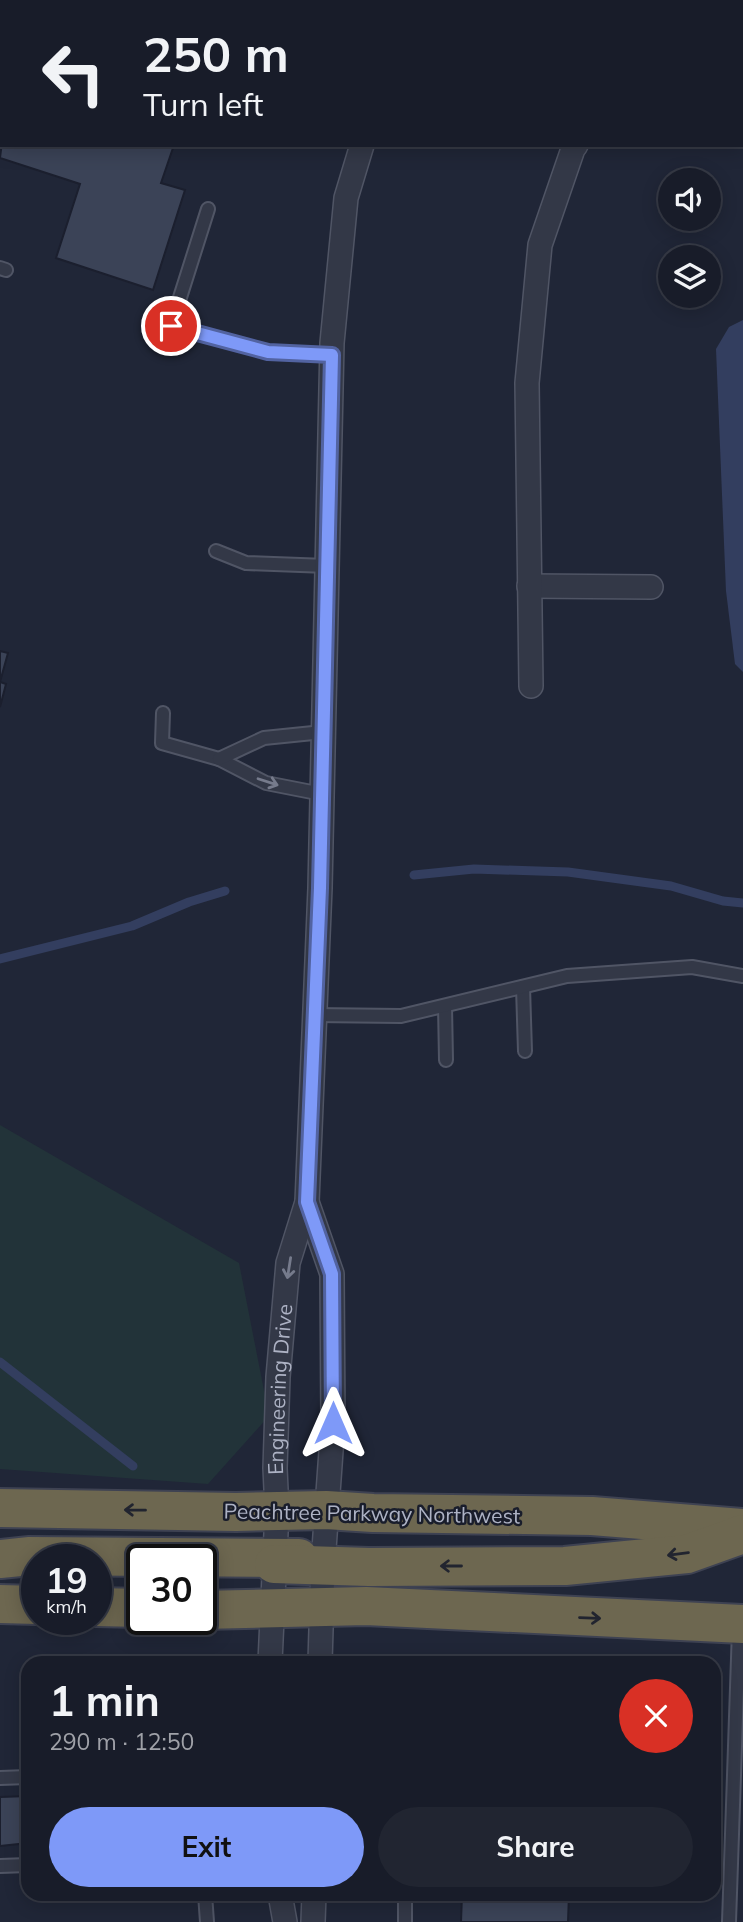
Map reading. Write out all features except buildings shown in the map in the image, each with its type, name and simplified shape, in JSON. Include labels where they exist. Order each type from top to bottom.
[{"type":"highway","name":"Peachtree Parkway Northwest","points":[[0,1508],[236,1512],[326,1510],[592,1516],[743,1528]]},
{"type":"highway","points":[[0,1559],[30,1556],[324,1561],[369,1567],[565,1566],[687,1554],[743,1534]]},
{"type":"highway","points":[[0,1604],[21,1605]]},
{"type":"highway","points":[[217,1610],[366,1606],[741,1624]]},
{"type":"street","name":"Engineering Drive","points":[[270,1656],[277,1511],[275,1468],[278,1377],[288,1263],[307,1202],[322,794],[332,355],[346,198],[361,147]]},
{"type":"street","points":[[531,686],[527,383],[540,245],[574,147]]},
{"type":"street","points":[[529,586],[651,587]]},
{"type":"street","name":"Engineering Drive","points":[[307,1202],[332,1274],[333,1423],[326,1510],[320,1656]]},
{"type":"street","points":[[281,1901],[285,1922]]},
{"type":"street","points":[[313,1922],[314,1901]]},
{"type":"lane","points":[[208,209],[171,326],[268,352],[332,355]]},
{"type":"lane","points":[[216,551],[246,563],[327,566]]},
{"type":"lane","points":[[163,713],[162,743],[219,759],[266,783],[322,794]]},
{"type":"lane","points":[[219,759],[264,738],[323,733]]},
{"type":"lane","points":[[313,1015],[401,1016],[568,976],[692,967],[743,976]]},
{"type":"lane","points":[[523,987],[525,1051]]},
{"type":"lane","points":[[445,1006],[446,1060]]},
{"type":"lane","points":[[729,1922],[741,1624]]},
{"type":"lane","points":[[0,1778],[21,1776]]},
{"type":"lane","points":[[0,1866],[21,1865]]},
{"type":"lane","points":[[206,1901],[208,1922]]},
{"type":"lane","points":[[405,1901],[405,1922]]},
{"type":"shaded area","points":[[0,1125],[239,1263],[269,1416],[208,1484],[0,1469]]},
{"type":"water","points":[[743,320],[743,672],[735,664],[726,591],[716,349],[729,327]]},
{"type":"waterway","points":[[414,875],[474,869],[568,872],[671,886],[723,901],[743,903]]},
{"type":"waterway","points":[[0,959],[132,926],[189,902],[225,891]]},
{"type":"waterway","points":[[0,1362],[133,1466]]},
{"type":"route","points":[[171,326],[268,352],[332,355],[320,888],[307,1202],[332,1274],[333,1423]]}]
